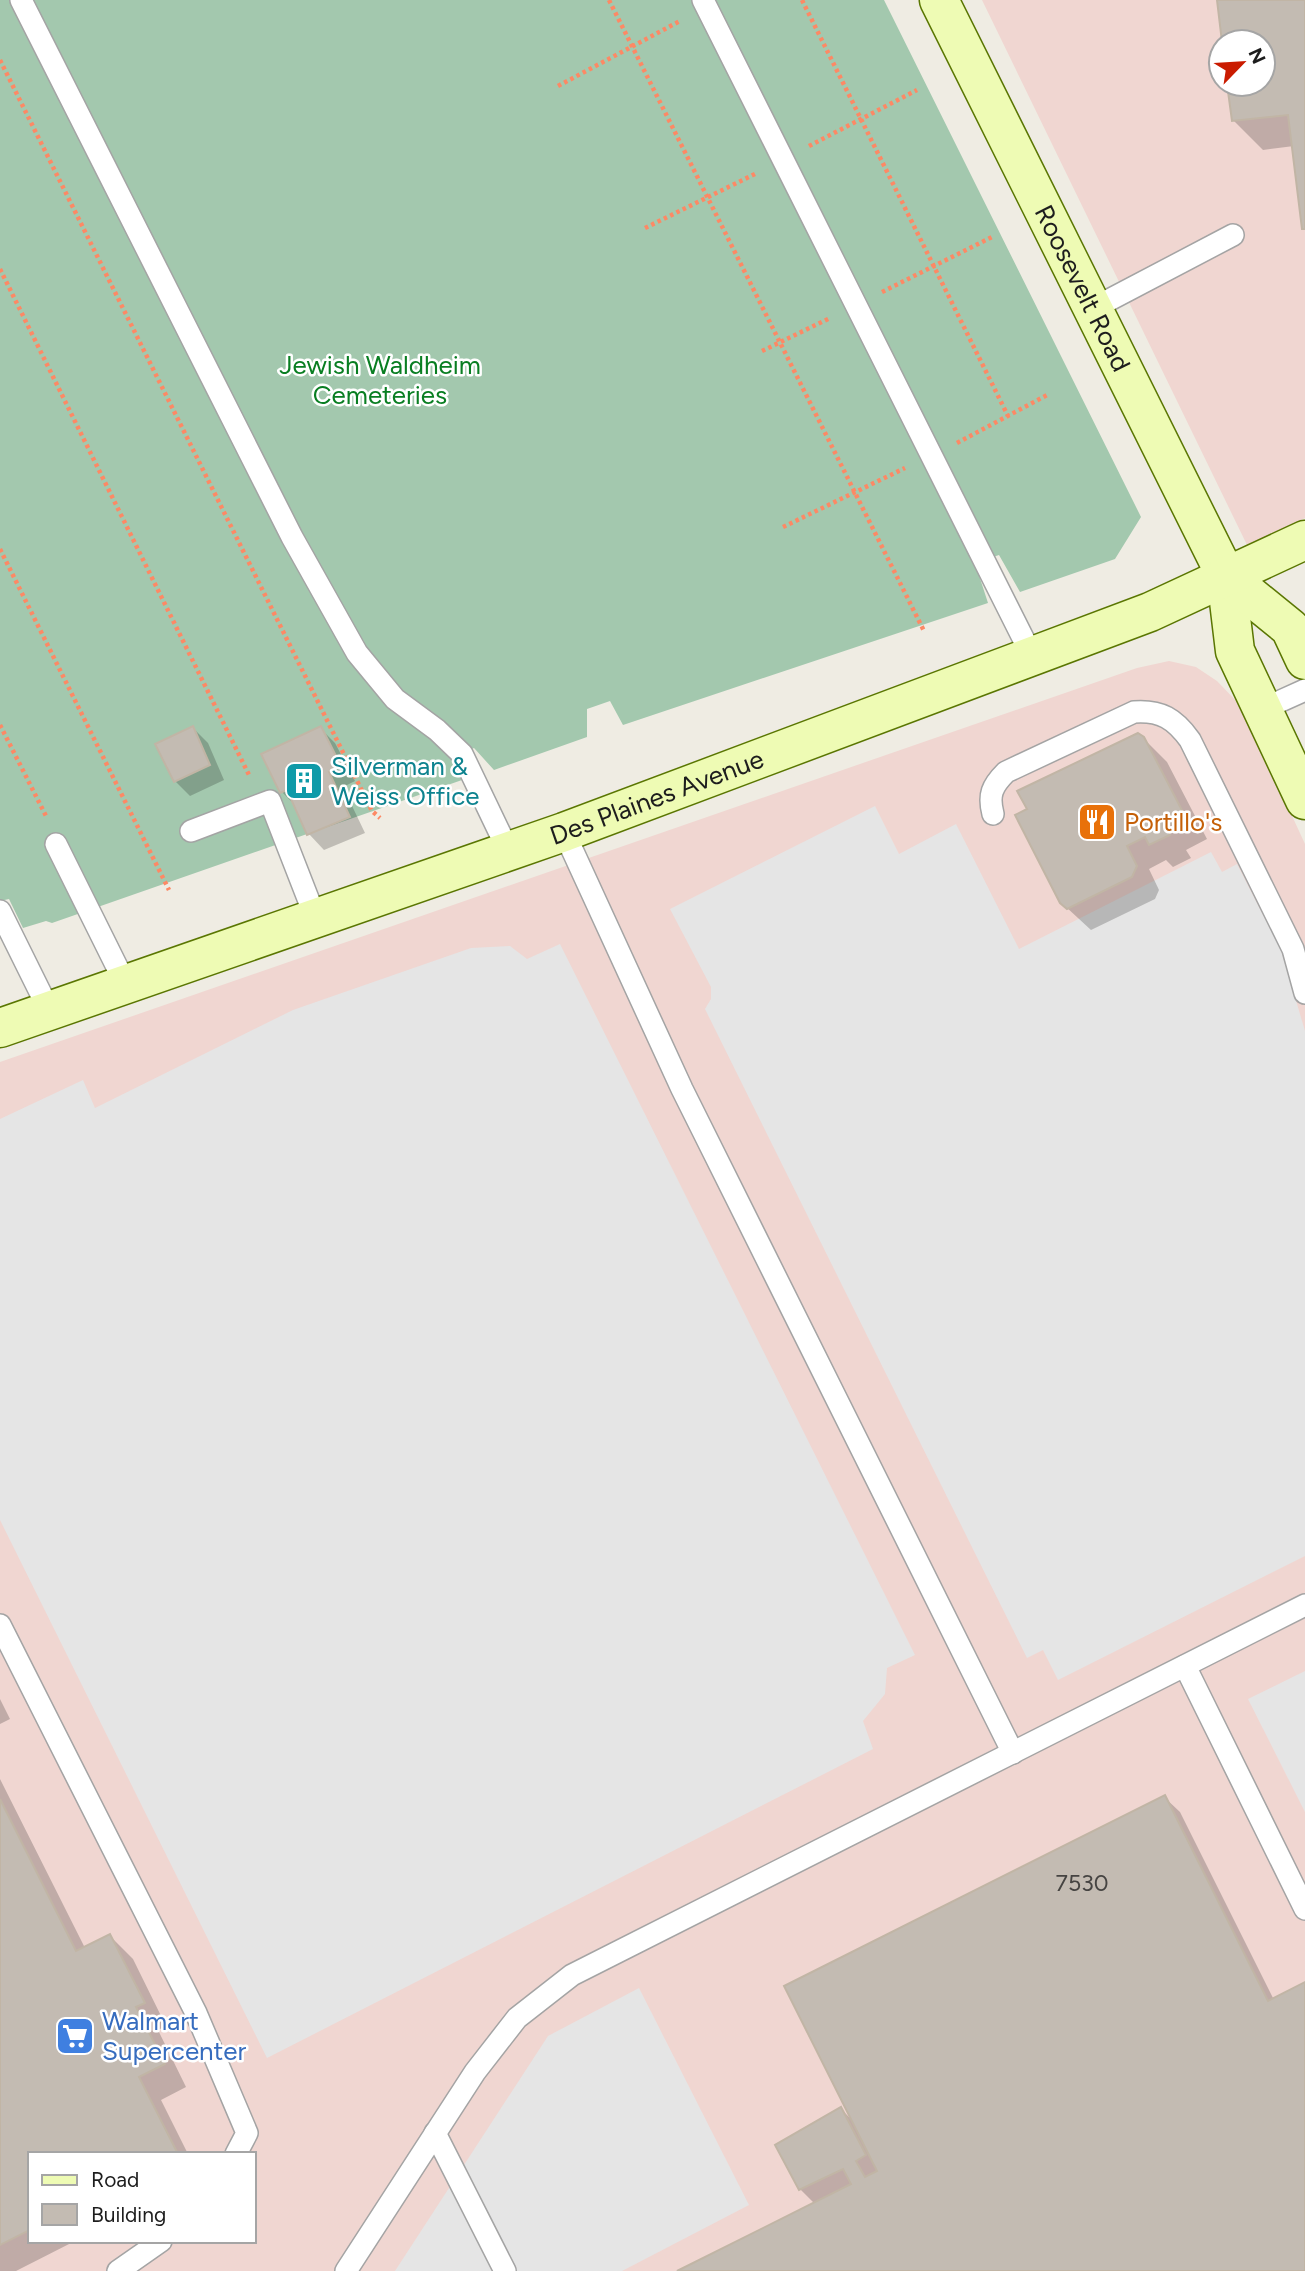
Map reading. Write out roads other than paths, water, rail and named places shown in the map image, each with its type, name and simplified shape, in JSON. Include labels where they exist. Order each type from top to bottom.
[{"type":"main road","name":"Roosevelt Road","points":[[939,0],[1226,576],[1236,651],[1305,799]]},
{"type":"main road","name":"Des Plaines Avenue","points":[[0,1028],[127,987],[564,832],[1150,612],[1305,540]]},
{"type":"main road","name":"Roosevelt Road","points":[[1226,576],[1290,628],[1305,660]]},
{"type":"lane","points":[[21,0],[292,537],[343,629],[373,676],[395,699],[437,730],[462,754],[508,850]]},
{"type":"lane","points":[[705,4],[1032,656]]},
{"type":"lane","points":[[1092,309],[1233,234]]},
{"type":"lane","points":[[1263,709],[1305,690]]},
{"type":"lane","points":[[993,814],[989,798],[996,782],[1006,772],[1134,712],[1149,711],[1170,718],[1190,740],[1275,912],[1293,949],[1305,993]]},
{"type":"lane","points":[[191,831],[270,801],[316,919]]},
{"type":"lane","points":[[564,832],[682,1088],[1013,1753]]},
{"type":"lane","points":[[56,844],[127,987]]},
{"type":"lane","points":[[0,911],[50,1012]]},
{"type":"lane","points":[[346,2271],[475,2072],[517,2018],[572,1975],[1305,1605]]},
{"type":"lane","points":[[0,1625],[196,2013],[247,2133],[237,2152]]},
{"type":"lane","points":[[1185,1666],[1305,1909]]},
{"type":"lane","points":[[435,2133],[505,2271]]},
{"type":"lane","points":[[118,2271],[158,2243]]},
{"type":"place","name":"Silverman & Weiss Office","points":[[304,781]]},
{"type":"place","name":"Portillo's","points":[[1097,822]]},
{"type":"place","name":"Walmart Supercenter","points":[[75,2036]]},
{"type":"park label","name":"Jewish Waldheim Cemeteries","points":[[380,380]]}]
